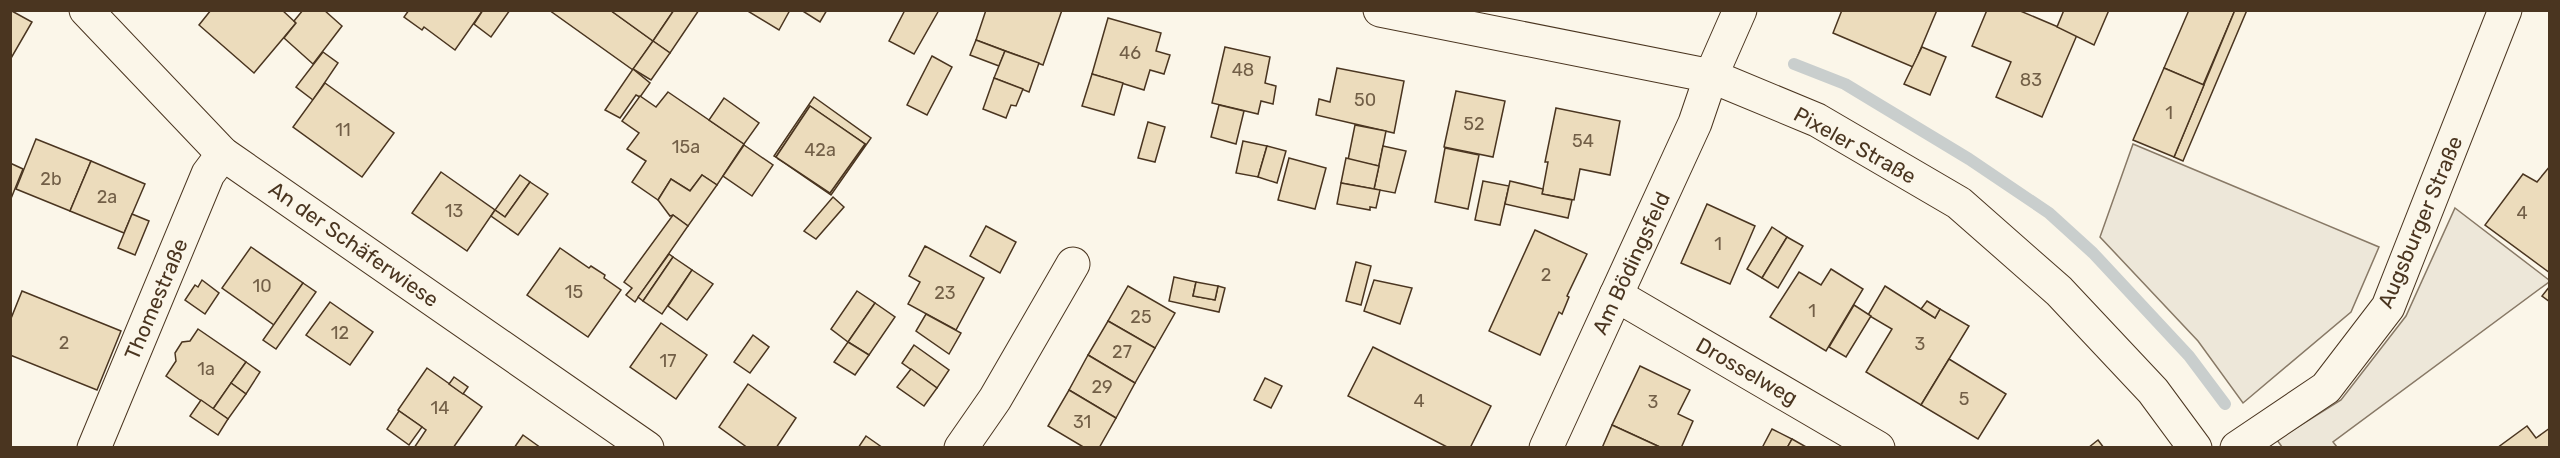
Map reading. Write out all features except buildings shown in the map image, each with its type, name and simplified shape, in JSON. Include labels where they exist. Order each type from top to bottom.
[{"type":"street","name":"An der Schäferwiese","points":[[86,10],[223,154],[647,447]]},
{"type":"street","name":"Pixeler Straße","points":[[1380,10],[1711,76],[1817,120],[1959,203],[2059,291],[2153,391],[2195,447]]},
{"type":"street","name":"Am Bödingsfeld","points":[[1546,447],[1695,123],[1711,76],[1740,10]]},
{"type":"street","name":"Augsburger Straße","points":[[2236,447],[2326,388],[2388,307],[2505,10]]},
{"type":"street","name":"Thomestraße","points":[[94,447],[208,174],[223,154]]},
{"type":"street","points":[[961,447],[995,399],[1073,264]]},
{"type":"street","name":"Drosselweg","points":[[1616,295],[1878,447]]},
{"type":"shaded area","points":[[2133,144],[2379,247],[2351,312],[2243,403],[2198,341],[2100,237]]},
{"type":"shaded area","points":[[2455,208],[2549,282],[2333,442],[2337,447],[2282,447],[2277,440],[2341,400],[2406,316]]},
{"type":"waterway","points":[[1794,64],[1845,84],[1969,159],[2049,213],[2093,253],[2189,356],[2225,404]]}]
